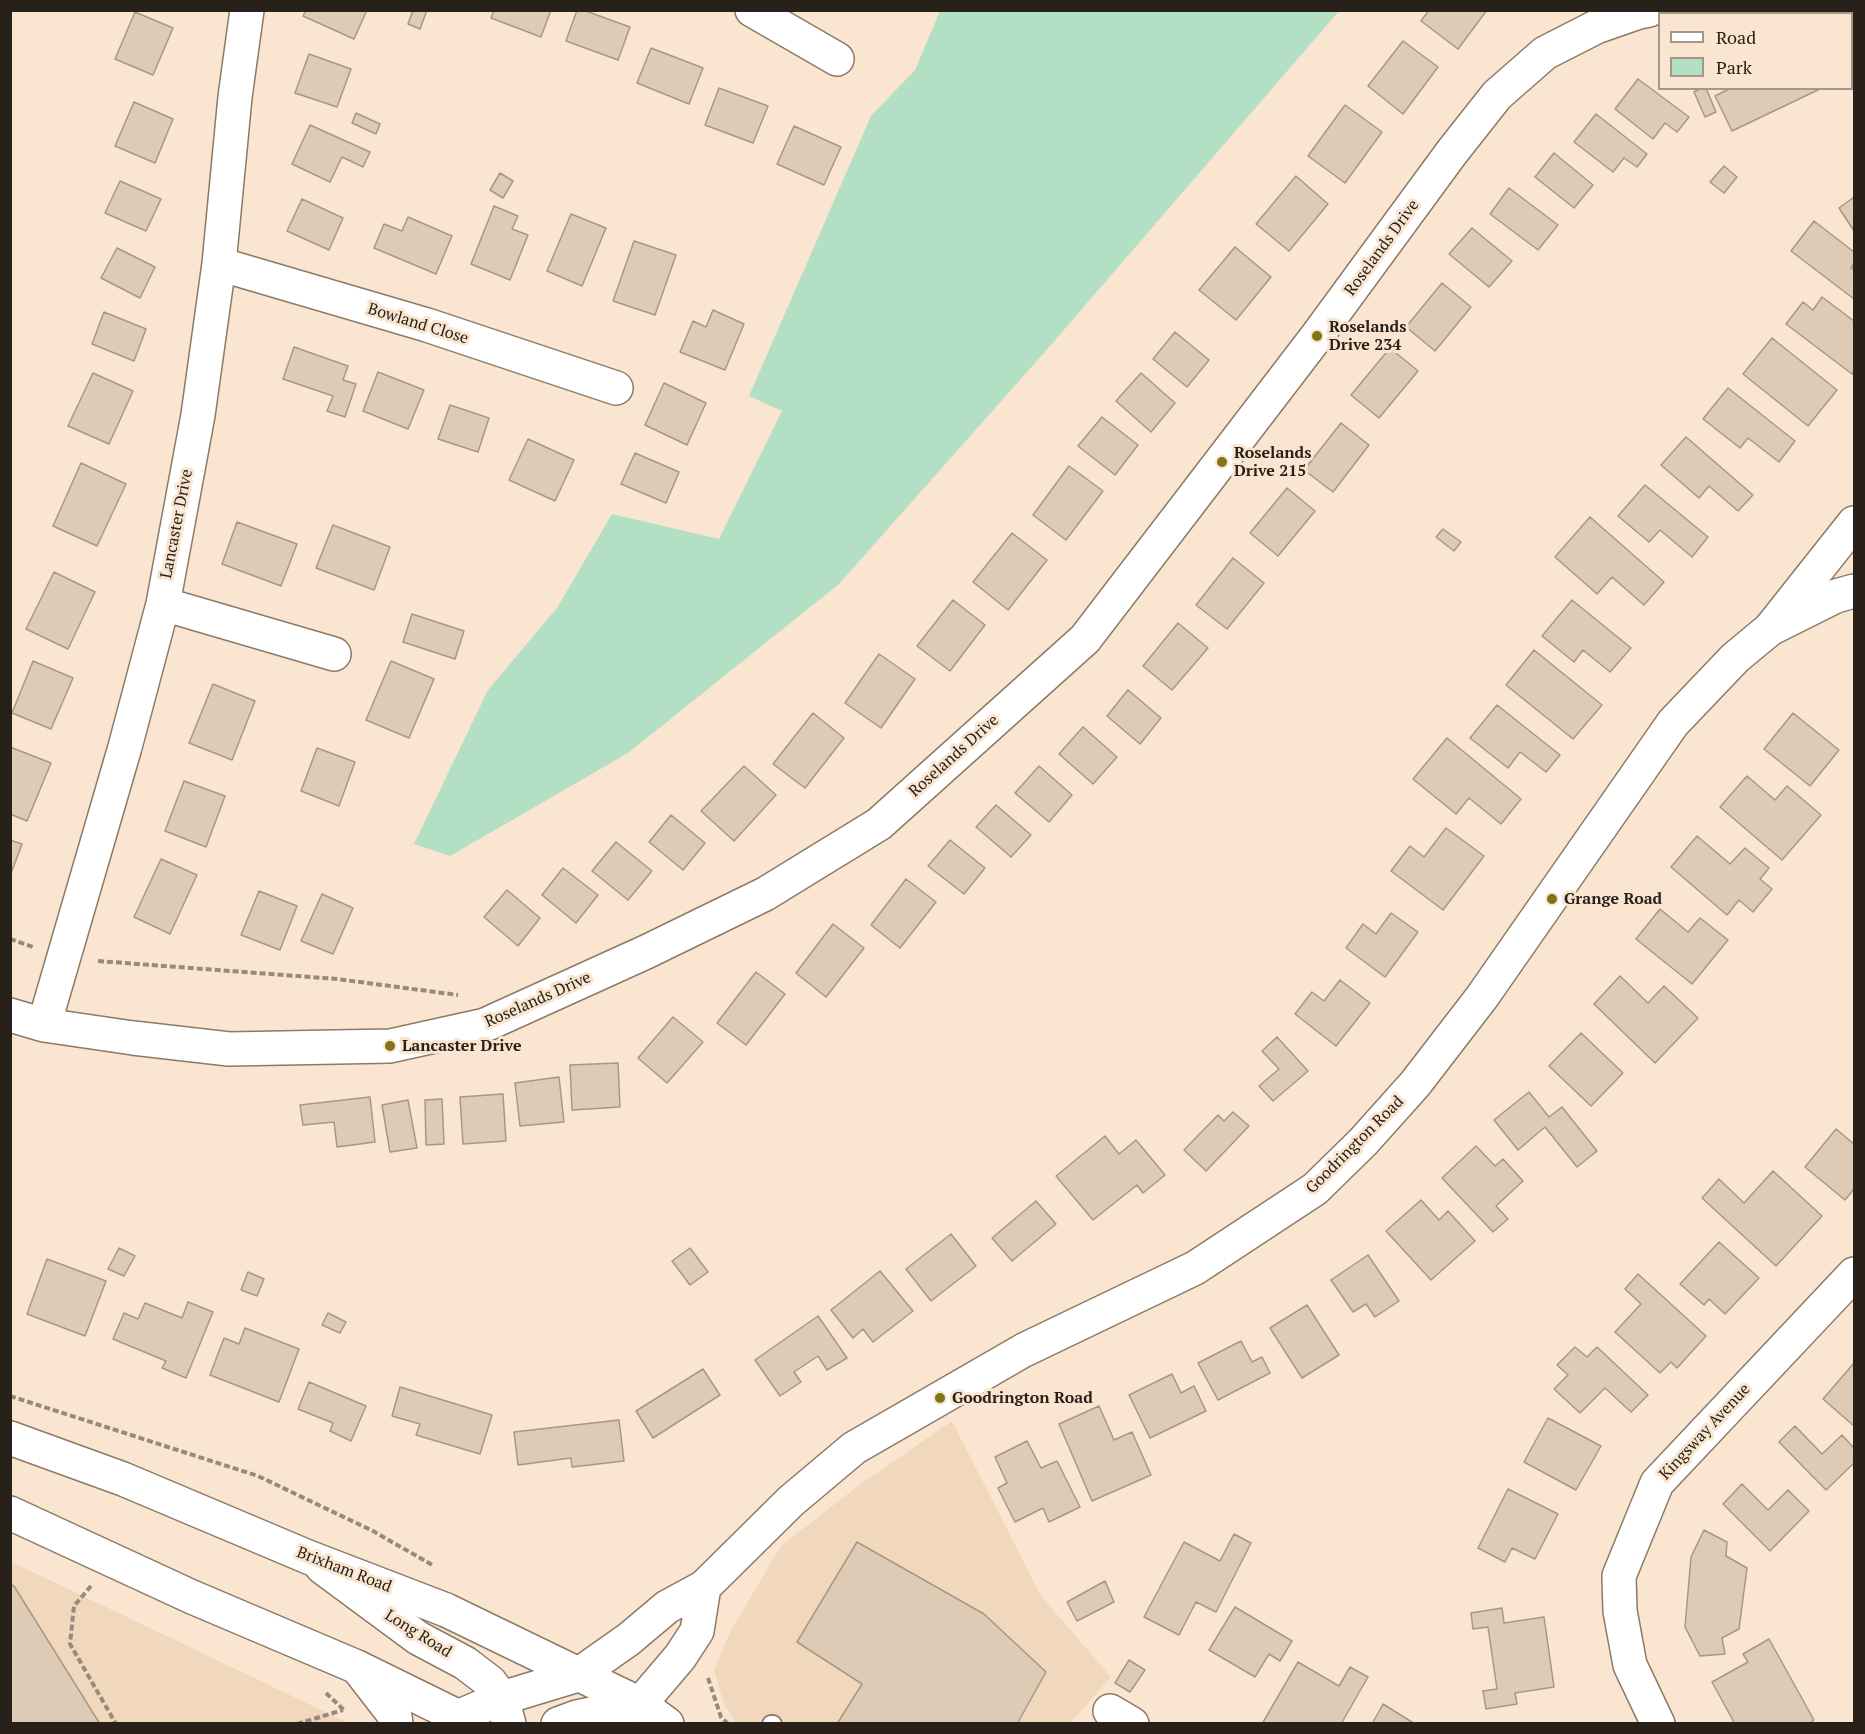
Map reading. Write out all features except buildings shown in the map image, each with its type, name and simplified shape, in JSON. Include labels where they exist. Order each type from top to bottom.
[{"type":"street","name":"Lancaster Drive","points":[[44,1025],[125,747],[163,604],[198,415],[219,264],[235,98],[247,10]]},
{"type":"street","points":[[752,10],[837,59]]},
{"type":"street","name":"Roselands Drive","points":[[10,1015],[44,1025],[229,1049],[390,1046],[485,1025],[646,952],[765,894],[879,824],[1084,639],[1317,336],[1452,152],[1497,95],[1545,53],[1596,27],[1644,11]]},
{"type":"street","name":"Bowland Close","points":[[219,264],[427,325],[616,388]]},
{"type":"street","points":[[1770,629],[1854,524]]},
{"type":"street","name":"Goodrington Road","points":[[463,1721],[506,1711],[578,1675],[629,1639],[667,1607],[704,1587],[790,1501],[854,1448],[1024,1350],[1195,1268],[1315,1189],[1363,1142],[1429,1067],[1503,967],[1673,723],[1736,658],[1770,629],[1836,596],[1854,591]]},
{"type":"street","points":[[163,604],[334,654]]},
{"type":"street","name":"Kingsway Avenue","points":[[1658,1724],[1630,1665],[1620,1611],[1619,1576],[1657,1483],[1854,1274]]},
{"type":"street","name":"Brixham Road","points":[[10,1438],[123,1479],[308,1557],[446,1610],[640,1704],[667,1724]]},
{"type":"street","points":[[10,1513],[192,1597],[357,1667],[463,1721]]},
{"type":"street","name":"Long Road","points":[[308,1557],[418,1638],[465,1663],[490,1682],[506,1711]]},
{"type":"street","points":[[578,1675],[572,1721],[640,1704],[680,1657],[697,1631],[704,1587]]},
{"type":"street","points":[[357,1667],[395,1716],[396,1724]]},
{"type":"path","points":[[10,939],[63,958],[337,979],[459,995]]},
{"type":"path","points":[[10,1396],[258,1476],[373,1531],[434,1566]]},
{"type":"path","points":[[95,1581],[74,1606],[70,1644],[116,1724]]},
{"type":"path","points":[[680,1657],[707,1675],[721,1716],[728,1724]]},
{"type":"path","points":[[297,1724],[343,1709]]},
{"type":"shaded area","points":[[952,1421],[1041,1596],[1111,1677],[1070,1723],[737,1724],[724,1705],[714,1670],[731,1630],[781,1546],[858,1486]]},
{"type":"shaded area","points":[[10,1561],[344,1721],[346,1723],[11,1723]]},
{"type":"green space","points":[[940,11],[1339,11],[1050,346],[839,584],[628,753],[450,856],[414,844],[488,690],[557,608],[612,514],[719,539],[782,411],[749,396],[871,116],[915,70]]},
{"type":"place","name":"Roselands Drive 234","points":[[1317,336]]},
{"type":"place","name":"Roselands Drive 215","points":[[1222,462]]},
{"type":"place","name":"Grange Road","points":[[1552,899]]},
{"type":"place","name":"Lancaster Drive","points":[[390,1046]]},
{"type":"place","name":"Goodrington Road","points":[[940,1398]]}]
